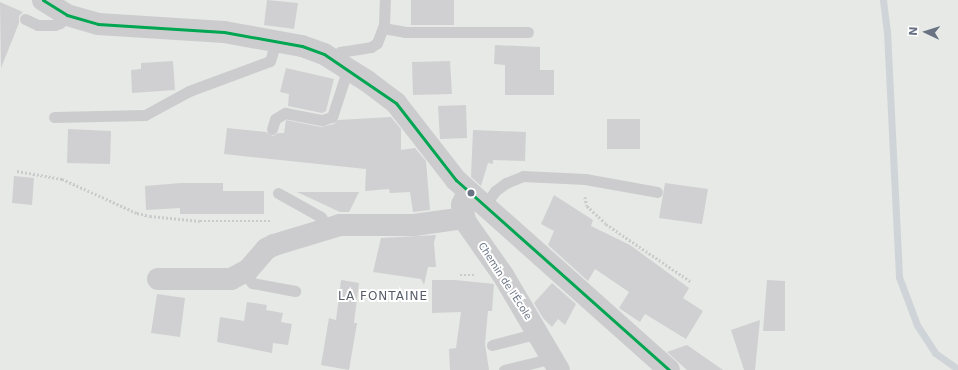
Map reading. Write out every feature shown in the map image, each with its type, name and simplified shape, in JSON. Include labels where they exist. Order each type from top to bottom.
[{"type":"street","points":[[43,0],[66,14],[115,27],[197,29],[276,40],[313,49],[341,64],[396,103],[445,169],[468,192],[486,205],[622,331],[669,370]]},
{"type":"street","points":[[158,279],[221,280],[244,273],[266,249],[274,245],[340,225],[414,225],[464,218],[462,205],[468,192]]},
{"type":"street","name":"Chemin de l'École","points":[[464,218],[538,333],[556,364]]},
{"type":"lane","points":[[272,129],[275,119],[285,113],[322,120],[332,117],[341,64],[340,52],[371,47],[377,43],[383,28],[384,0]]},
{"type":"lane","points":[[25,19],[38,25],[54,25],[60,22],[66,14]]},
{"type":"lane","points":[[383,28],[406,32],[528,32]]},
{"type":"lane","points":[[54,117],[145,115],[189,91],[270,61],[276,40]]},
{"type":"lane","points":[[486,205],[495,191],[506,183],[523,176],[585,179],[657,192]]},
{"type":"lane","points":[[278,193],[321,216],[324,222]]},
{"type":"lane","points":[[244,273],[252,283],[295,291]]},
{"type":"lane","points":[[492,345],[538,333]]},
{"type":"lane","points":[[504,370],[556,364]]},
{"type":"path","points":[[17,171],[62,179],[137,213],[150,216],[200,221],[278,221]]},
{"type":"path","points":[[578,192],[586,198],[587,206],[606,224],[690,281]]},
{"type":"shaded area","points":[[0,0],[958,0],[958,370],[0,370]]},
{"type":"building","points":[[267,0],[298,3],[294,29],[264,25]]},
{"type":"building","points":[[411,0],[454,0],[454,25],[411,25]]},
{"type":"building","points":[[0,2],[23,12],[19,16],[19,23],[1,68]]},
{"type":"building","points":[[495,45],[540,47],[540,70],[554,70],[554,95],[505,95],[505,65],[494,64]]},
{"type":"building","points":[[173,61],[175,90],[132,93],[131,70],[141,69],[141,63]]},
{"type":"building","points":[[450,61],[452,94],[413,95],[412,62]]},
{"type":"building","points":[[286,68],[334,79],[326,111],[322,113],[288,106],[289,94],[280,92]]},
{"type":"building","points":[[466,105],[467,138],[440,139],[438,106]]},
{"type":"building","points":[[391,117],[401,129],[401,150],[415,148],[426,161],[430,210],[413,212],[410,192],[390,193],[389,189],[365,191],[366,169],[224,154],[227,128],[266,132],[273,136],[278,133],[284,133],[286,120],[321,127],[334,124],[338,120]]},
{"type":"building","points":[[607,119],[640,119],[640,149],[607,149]]},
{"type":"building","points":[[68,129],[111,131],[110,164],[67,163]]},
{"type":"building","points":[[473,130],[526,132],[525,161],[493,160],[493,164],[488,163],[481,186],[471,177]]},
{"type":"building","points":[[14,176],[34,178],[32,205],[12,203]]},
{"type":"building","points":[[181,183],[223,183],[223,191],[264,191],[264,214],[180,214],[180,208],[146,210],[145,186]]},
{"type":"building","points":[[665,183],[708,189],[702,224],[659,218]]},
{"type":"building","points":[[297,192],[359,192],[349,212],[340,212]]},
{"type":"building","points":[[554,195],[593,220],[591,226],[630,245],[689,288],[683,298],[703,311],[686,339],[645,314],[640,322],[619,308],[629,292],[595,269],[588,281],[548,245],[554,231],[541,224]]},
{"type":"building","points":[[436,235],[434,243],[436,267],[428,267],[424,285],[421,279],[373,272],[381,238]]},
{"type":"building","points":[[341,280],[359,283],[354,323],[357,323],[349,370],[321,365],[329,318],[336,320]]},
{"type":"building","points":[[432,280],[455,280],[494,284],[492,311],[488,311],[485,344],[489,370],[450,370],[449,349],[456,348],[461,312],[432,313]]},
{"type":"building","points":[[767,280],[785,281],[785,331],[763,331]]},
{"type":"building","points":[[552,283],[576,304],[565,325],[558,319],[552,327],[543,318],[534,303]]},
{"type":"building","points":[[157,294],[185,298],[180,337],[151,333]]},
{"type":"building","points":[[247,302],[267,305],[266,310],[283,313],[281,322],[292,324],[288,345],[273,343],[272,353],[217,342],[220,317],[244,321]]},
{"type":"building","points":[[760,320],[755,370],[744,370],[731,330]]},
{"type":"building","points":[[687,345],[723,370],[687,370],[667,352]]},
{"type":"waterway","points":[[883,0],[887,31],[899,277],[917,325],[935,353],[958,369]]},
{"type":"transit line","points":[[43,0],[67,15],[98,24],[224,32],[302,46],[324,54],[396,103],[456,180],[669,370]]},
{"type":"district","name":"LA FONTAINE","points":[[383,297]]}]
